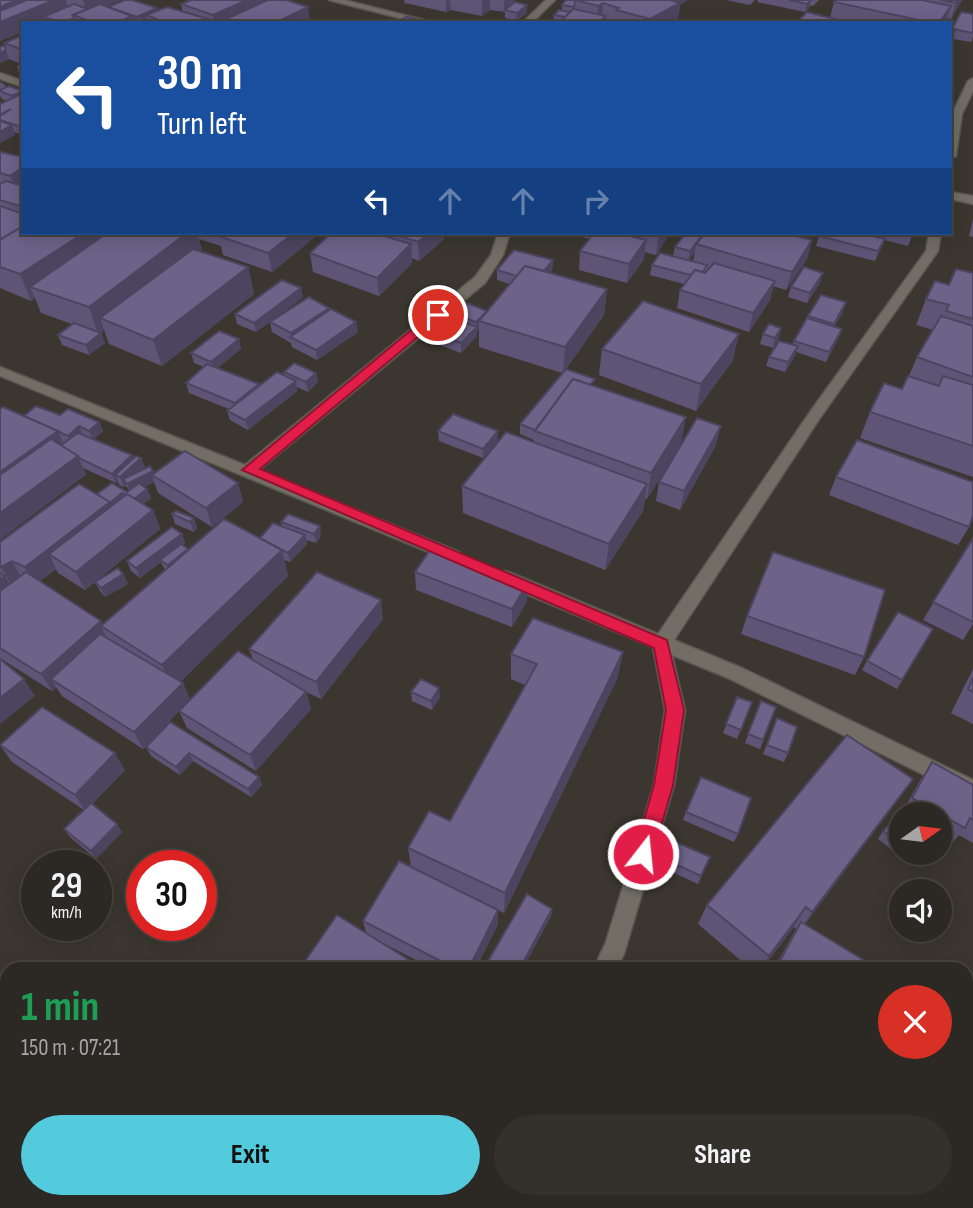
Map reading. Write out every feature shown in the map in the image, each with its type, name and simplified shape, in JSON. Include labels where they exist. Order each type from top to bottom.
[{"type":"street","points":[[333,0],[423,21]]},
{"type":"street","points":[[528,21],[551,0]]},
{"type":"street","points":[[0,76],[21,83]]},
{"type":"street","points":[[952,134],[954,113],[973,81]]},
{"type":"street","points":[[952,195],[973,200]]},
{"type":"street","points":[[249,470],[480,280],[497,255],[502,235]]},
{"type":"street","points":[[608,962],[616,946],[664,785],[675,710],[661,644],[815,415],[932,251],[935,235]]},
{"type":"street","points":[[0,371],[249,470],[468,563]]},
{"type":"street","points":[[494,574],[735,673],[973,790]]},
{"type":"building","points":[[0,0],[16,0],[0,7]]},
{"type":"building","points":[[27,0],[54,0],[0,22],[0,11]]},
{"type":"building","points":[[125,0],[157,8],[137,17],[108,7]]},
{"type":"building","points":[[191,0],[247,0],[213,15],[181,4]]},
{"type":"building","points":[[268,0],[286,0],[308,7],[279,21],[224,20]]},
{"type":"building","points":[[566,0],[575,0],[574,7],[562,5]]},
{"type":"building","points":[[575,0],[670,0],[680,3],[650,19],[616,10],[619,8],[603,3],[598,6]]},
{"type":"building","points":[[789,0],[811,0],[807,4]]},
{"type":"building","points":[[922,0],[951,6],[940,21],[924,21],[834,2]]},
{"type":"building","points":[[515,2],[527,5],[517,13],[505,10]]},
{"type":"building","points":[[74,4],[88,9],[73,15],[74,18],[68,21],[43,17]]},
{"type":"building","points":[[100,4],[132,16],[121,21],[90,21],[73,15]]},
{"type":"building","points":[[167,7],[208,19],[162,21],[146,15]]},
{"type":"building","points":[[573,9],[606,16],[601,21],[561,21]]},
{"type":"building","points":[[559,10],[570,12],[565,17],[554,15]]},
{"type":"building","points":[[807,12],[844,21],[798,21]]},
{"type":"building","points":[[961,12],[973,14],[973,33],[952,29]]},
{"type":"building","points":[[139,17],[150,21],[130,21]]},
{"type":"building","points":[[406,17],[425,21],[399,21]]},
{"type":"building","points":[[21,36],[21,49],[4,43]]},
{"type":"building","points":[[9,86],[21,92],[12,96],[0,90]]},
{"type":"building","points":[[21,94],[21,125],[0,120],[0,116],[11,109],[0,115],[0,104]]},
{"type":"building","points":[[0,121],[12,125],[0,132]]},
{"type":"building","points":[[0,152],[21,157],[21,168],[10,176],[0,173]]},
{"type":"building","points":[[6,181],[21,185],[21,206],[0,200],[0,184]]},
{"type":"building","points":[[0,206],[21,213],[21,227],[0,240]]},
{"type":"building","points":[[21,227],[21,235],[81,235],[20,274],[0,267],[0,240]]},
{"type":"building","points":[[104,235],[184,235],[89,307],[30,287]]},
{"type":"building","points":[[221,235],[291,235],[268,253]]},
{"type":"building","points":[[329,235],[381,235],[411,244],[377,278],[310,253]]},
{"type":"building","points":[[396,235],[427,235],[418,242]]},
{"type":"building","points":[[592,235],[626,235],[646,240],[629,264],[580,251]]},
{"type":"building","points":[[684,235],[702,235],[690,251],[675,247]]},
{"type":"building","points":[[703,235],[793,235],[812,240],[792,272],[696,244]]},
{"type":"building","points":[[869,235],[885,239],[878,251],[819,236]]},
{"type":"building","points":[[193,249],[248,267],[153,340],[100,318]]},
{"type":"building","points":[[514,250],[553,260],[544,271],[525,266],[517,276],[497,270]]},
{"type":"building","points":[[660,253],[707,265],[703,272],[695,270],[691,275],[652,265]]},
{"type":"building","points":[[714,263],[775,281],[753,313],[680,290],[695,270],[705,273]]},
{"type":"building","points":[[525,266],[607,289],[565,347],[479,321]]},
{"type":"building","points":[[804,267],[823,273],[810,293],[791,287]]},
{"type":"building","points":[[956,269],[973,273],[973,319],[946,311],[949,305],[926,299],[935,281],[949,285]]},
{"type":"building","points":[[282,280],[301,288],[254,323],[235,314]]},
{"type":"building","points":[[821,295],[846,302],[834,324],[808,316]]},
{"type":"building","points":[[309,297],[329,308],[291,333],[270,322]]},
{"type":"building","points":[[643,301],[739,334],[701,384],[602,349]]},
{"type":"building","points":[[467,303],[487,311],[476,322],[456,315]]},
{"type":"building","points":[[331,309],[356,322],[316,350],[290,337]]},
{"type":"building","points":[[941,316],[973,326],[973,377],[917,357]]},
{"type":"building","points":[[450,317],[477,327],[461,343],[434,333]]},
{"type":"building","points":[[807,318],[842,329],[829,352],[794,341]]},
{"type":"building","points":[[74,323],[101,333],[86,345],[58,335]]},
{"type":"building","points":[[769,324],[781,328],[775,338],[763,334]]},
{"type":"building","points":[[219,331],[239,339],[211,362],[191,353]]},
{"type":"building","points":[[779,341],[798,346],[788,362],[769,357]]},
{"type":"building","points":[[294,363],[316,373],[306,382],[284,372]]},
{"type":"building","points":[[207,364],[259,384],[235,403],[186,383]]},
{"type":"building","points":[[566,369],[595,379],[590,385],[573,379],[535,430],[520,424]]},
{"type":"building","points":[[277,372],[296,381],[245,420],[227,411]]},
{"type":"building","points":[[908,376],[939,386],[943,376],[973,385],[973,446],[870,412],[884,383],[902,389]]},
{"type":"building","points":[[573,379],[686,417],[651,473],[535,431]]},
{"type":"building","points":[[36,406],[60,415],[68,409],[99,422],[89,431],[79,426],[68,436],[24,416]]},
{"type":"building","points":[[3,407],[58,431],[0,472],[0,409]]},
{"type":"building","points":[[453,414],[498,431],[483,449],[438,431]]},
{"type":"building","points":[[697,418],[721,426],[684,491],[659,482]]},
{"type":"building","points":[[506,432],[647,484],[609,544],[462,486]]},
{"type":"building","points":[[78,433],[132,455],[112,474],[79,458],[61,445]]},
{"type":"building","points":[[51,439],[78,456],[0,513],[0,475]]},
{"type":"building","points":[[857,440],[973,482],[973,516],[969,527],[836,477]]},
{"type":"building","points":[[185,451],[238,483],[206,508],[152,475]]},
{"type":"building","points":[[136,456],[141,458],[120,477],[115,475]]},
{"type":"building","points":[[150,466],[153,471],[127,484],[123,479]]},
{"type":"building","points":[[112,483],[127,492],[139,483],[147,489],[134,499],[122,493],[110,503],[97,494]]},
{"type":"building","points":[[79,484],[110,502],[25,567],[12,561],[1,567],[0,542]]},
{"type":"building","points":[[127,494],[153,510],[76,572],[49,554]]},
{"type":"building","points":[[176,511],[194,518],[190,522],[172,514]]},
{"type":"building","points":[[288,514],[320,526],[314,534],[281,522]]},
{"type":"building","points":[[224,519],[282,550],[162,665],[101,626]]},
{"type":"building","points":[[273,523],[305,535],[288,553],[260,538]]},
{"type":"building","points":[[172,527],[182,534],[136,568],[127,561]]},
{"type":"building","points":[[973,540],[973,622],[933,602]]},
{"type":"building","points":[[181,544],[188,549],[168,565],[160,560]]},
{"type":"building","points":[[432,547],[528,583],[512,609],[415,572]]},
{"type":"building","points":[[773,552],[885,590],[864,657],[747,616]]},
{"type":"building","points":[[118,568],[123,574],[101,588],[95,582]]},
{"type":"building","points":[[26,572],[101,621],[41,674],[0,648],[0,591]]},
{"type":"building","points":[[317,572],[381,600],[316,682],[249,649]]},
{"type":"building","points":[[898,612],[933,629],[902,680],[867,661]]},
{"type":"building","points":[[533,618],[623,652],[505,893],[408,848],[429,811],[450,821],[537,664],[511,654]]},
{"type":"building","points":[[100,634],[183,683],[134,732],[51,679]]},
{"type":"building","points":[[238,651],[306,692],[250,755],[179,711]]},
{"type":"building","points":[[0,659],[24,679],[0,698]]},
{"type":"building","points":[[973,678],[973,692],[968,689]]},
{"type":"building","points":[[421,679],[439,688],[431,701],[411,692]]},
{"type":"building","points":[[737,697],[752,702],[741,730],[726,724]]},
{"type":"building","points":[[761,701],[776,707],[763,740],[748,734]]},
{"type":"building","points":[[42,707],[115,753],[75,795],[0,745]]},
{"type":"building","points":[[777,718],[797,727],[788,753],[767,745]]},
{"type":"building","points":[[170,722],[259,777],[248,789],[189,753],[176,767],[146,747]]},
{"type":"building","points":[[847,735],[913,779],[896,802],[889,802],[889,811],[812,912],[806,907],[769,956],[707,905]]},
{"type":"building","points":[[932,762],[973,785],[973,820],[970,818],[965,828],[952,821],[952,802],[919,802],[912,798]]},
{"type":"building","points":[[701,777],[751,798],[738,834],[686,812]]},
{"type":"building","points":[[91,803],[117,824],[92,850],[64,829]]},
{"type":"building","points":[[889,824],[889,835],[883,831]]},
{"type":"building","points":[[669,839],[710,857],[701,876],[662,858]]},
{"type":"building","points":[[399,861],[498,910],[472,962],[442,962],[363,921]]},
{"type":"building","points":[[527,894],[552,909],[523,962],[488,961]]},
{"type":"building","points":[[337,915],[412,962],[305,962]]},
{"type":"building","points":[[801,922],[867,962],[779,962]]},
{"type":"route","points":[[438,315],[249,470],[661,644],[675,710],[664,785],[643,854]]}]
